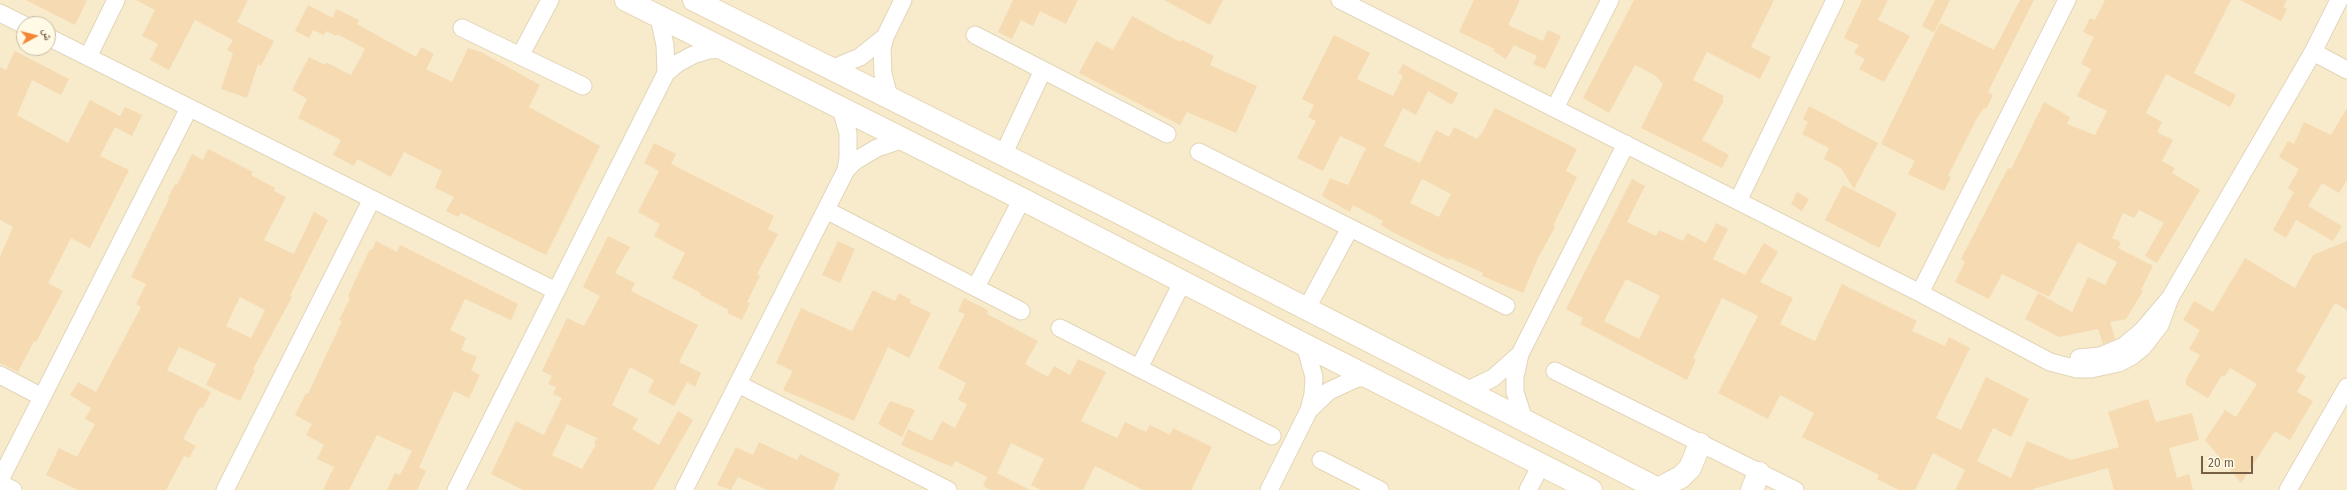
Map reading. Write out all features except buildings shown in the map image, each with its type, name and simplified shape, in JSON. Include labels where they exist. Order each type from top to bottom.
[{"type":"main road","points":[[626,0],[901,140],[1022,198],[1305,346],[1368,376],[1591,490]]},
{"type":"main road","points":[[694,0],[713,5],[831,69],[1114,210],[1659,489],[1670,484],[1686,473],[1697,456],[1700,444]]},
{"type":"main road","points":[[1022,198],[1044,200],[1104,226],[1114,222],[1114,210]]},
{"type":"street","points":[[88,57],[116,0]]},
{"type":"street","points":[[520,56],[550,0]]},
{"type":"street","points":[[889,97],[882,61],[885,37],[903,0]]},
{"type":"street","points":[[1340,0],[1920,293],[2050,362],[2077,369],[2091,370],[2119,363],[2137,352],[2160,325],[2170,298],[2313,52],[2339,0]]},
{"type":"street","points":[[1555,108],[1610,0]]},
{"type":"street","points":[[1738,201],[1835,0]]},
{"type":"street","points":[[1920,293],[2068,0]]},
{"type":"street","points":[[659,17],[665,45],[666,73]]},
{"type":"street","points":[[2,18],[16,22]]},
{"type":"street","points":[[462,28],[583,86]]},
{"type":"street","points":[[975,35],[1167,134]]},
{"type":"street","points":[[831,69],[860,57],[885,37]]},
{"type":"street","points":[[56,41],[556,291]]},
{"type":"street","points":[[456,490],[666,73],[678,63],[693,55],[709,50],[726,50]]},
{"type":"street","points":[[2313,52],[2347,70]]},
{"type":"street","points":[[1003,155],[1043,70]]},
{"type":"street","points":[[0,480],[189,108]]},
{"type":"street","points":[[684,490],[846,170],[848,158],[848,133],[841,109]]},
{"type":"street","points":[[846,170],[877,148],[901,140]]},
{"type":"street","points":[[1524,420],[1518,406],[1515,392],[1515,377],[1520,354],[1626,144]]},
{"type":"street","points":[[1199,152],[1506,306]]},
{"type":"street","points":[[976,288],[1022,198]]},
{"type":"street","points":[[225,490],[372,199]]},
{"type":"street","points":[[826,210],[1021,311]]},
{"type":"street","points":[[1307,308],[1350,228]]},
{"type":"street","points":[[1139,368],[1182,282]]},
{"type":"street","points":[[2022,347],[2074,358],[2089,358],[2112,352],[2124,346],[2143,330],[2170,298]]},
{"type":"street","points":[[1060,328],[1272,436]]},
{"type":"street","points":[[1269,490],[1309,410],[1313,394],[1314,377],[1305,346]]},
{"type":"street","points":[[1466,390],[1493,378],[1520,354]]},
{"type":"street","points":[[1555,371],[1700,444],[1756,482],[1795,490]]},
{"type":"street","points":[[0,375],[42,397]]},
{"type":"street","points":[[1309,410],[1329,391],[1348,381],[1368,376]]},
{"type":"street","points":[[738,384],[919,484],[948,490]]},
{"type":"street","points":[[2288,490],[2346,391]]},
{"type":"street","points":[[1321,460],[1380,490]]},
{"type":"street","points":[[1528,490],[1541,465]]},
{"type":"street","points":[[0,483],[13,490]]},
{"type":"shaded area","points":[[0,0],[2347,0],[2347,490],[0,490]]}]
